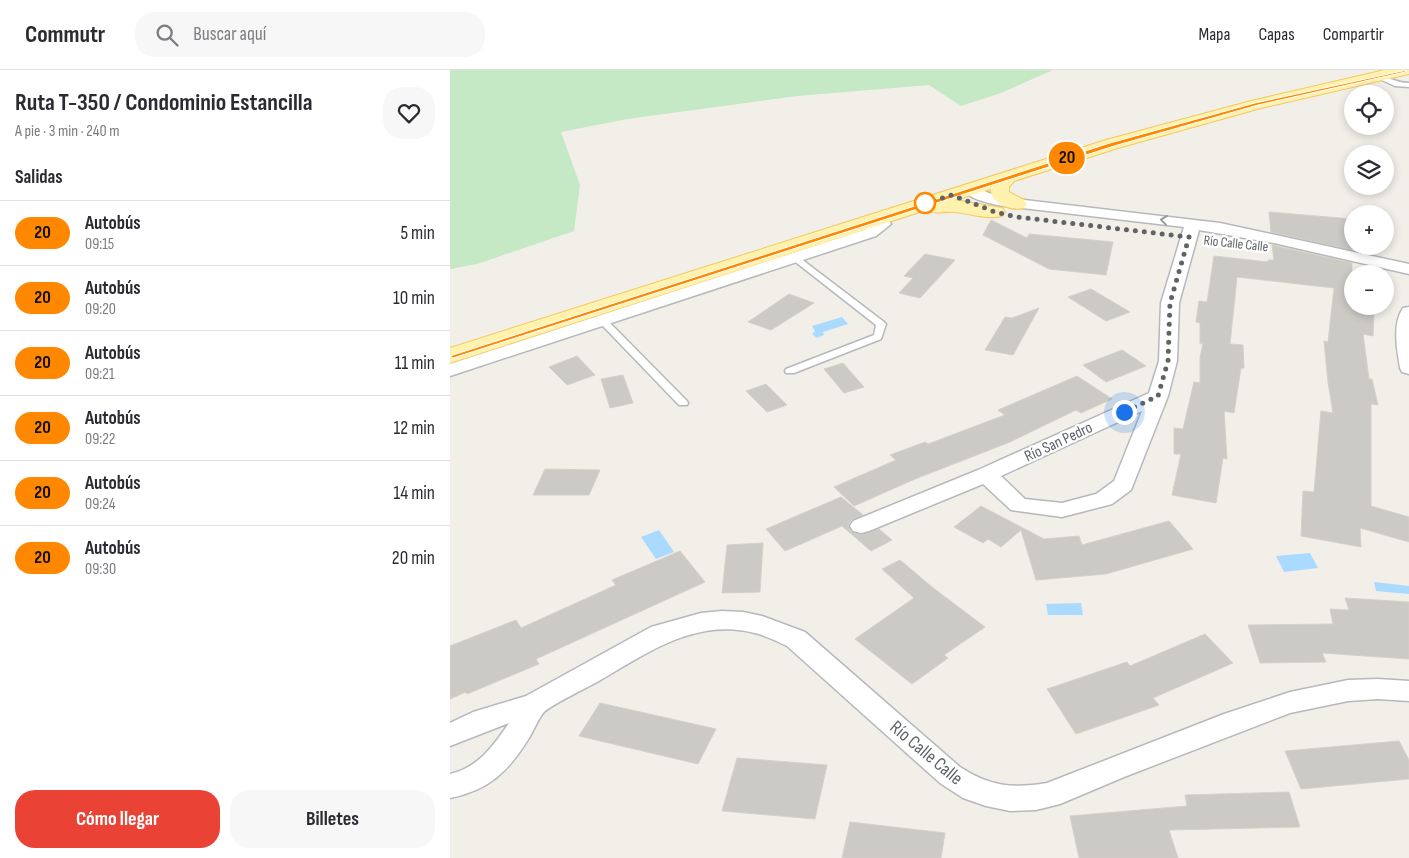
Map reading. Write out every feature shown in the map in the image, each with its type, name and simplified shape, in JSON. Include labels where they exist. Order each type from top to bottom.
[{"type":"main road","points":[[450,356],[1112,144],[1216,115],[1405,70]]},
{"type":"main road","points":[[1008,177],[1000,186],[1000,194],[1016,204]]},
{"type":"main road","points":[[905,210],[953,206],[995,212]]},
{"type":"street","name":"Río Calle Calle","points":[[961,192],[1016,204],[1191,230],[1242,244],[1315,249],[1409,268]]},
{"type":"street","name":"Río Calle Calle","points":[[961,192],[995,212],[1032,220],[1191,230]]},
{"type":"street","points":[[450,370],[870,233],[883,224],[880,218]]},
{"type":"street","points":[[986,475],[1019,505],[1062,510],[1104,499],[1123,485],[1158,396],[1168,361],[1170,303],[1191,230]]},
{"type":"street","points":[[1409,312],[1405,338],[1409,368]]},
{"type":"street","name":"Río San Pedro","points":[[861,526],[986,475],[1158,396]]},
{"type":"street","name":"Río Calle Calle","points":[[450,735],[483,720],[535,704],[660,634],[701,622],[722,620],[762,625],[796,639],[956,780],[978,792],[1013,800],[1050,795],[1291,700],[1345,690],[1409,691]]},
{"type":"street","name":"Río Calle Calle","points":[[450,786],[467,782],[478,776],[508,748],[535,704]]},
{"type":"lane","points":[[1377,76],[1397,84],[1409,85]]},
{"type":"lane","points":[[790,371],[878,337],[881,324],[796,258]]},
{"type":"lane","points":[[603,321],[683,403]]},
{"type":"green space","points":[[450,70],[1053,70],[1001,93],[961,106],[929,85],[797,96],[627,119],[561,132],[580,185],[574,231],[477,264],[450,269]]},
{"type":"water","points":[[842,317],[848,324],[823,332],[824,335],[817,338],[812,334],[815,331],[812,326]]},
{"type":"water","points":[[659,530],[674,552],[656,559],[641,537]]},
{"type":"water","points":[[1310,553],[1318,568],[1284,572],[1276,556]]},
{"type":"water","points":[[1374,582],[1409,586],[1409,594],[1376,591]]},
{"type":"water","points":[[1081,603],[1083,615],[1048,615],[1046,604]]},
{"type":"building","points":[[1269,212],[1344,218],[1344,248],[1271,232]]},
{"type":"building","points":[[991,220],[1027,238],[1029,234],[1113,242],[1106,275],[1049,269],[983,235]]},
{"type":"building","points":[[1272,245],[1352,263],[1352,265],[1344,265],[1344,315],[1374,315],[1373,336],[1363,334],[1369,379],[1372,379],[1378,405],[1371,404],[1371,506],[1409,517],[1409,542],[1360,528],[1361,547],[1301,536],[1303,491],[1314,492],[1321,411],[1333,413],[1324,341],[1328,342],[1334,288],[1237,277],[1230,344],[1243,345],[1244,368],[1241,368],[1234,413],[1224,411],[1227,459],[1223,458],[1216,503],[1172,495],[1181,454],[1174,454],[1174,428],[1183,429],[1194,382],[1200,383],[1200,358],[1203,343],[1200,344],[1200,323],[1196,322],[1199,301],[1207,302],[1214,256],[1268,262],[1268,260],[1274,260]]},
{"type":"building","points":[[925,254],[955,260],[920,298],[899,293],[913,278],[904,276]]},
{"type":"building","points":[[1091,289],[1130,312],[1106,321],[1068,297]]},
{"type":"building","points":[[789,294],[814,303],[771,330],[748,322]]},
{"type":"building","points":[[1039,308],[1013,355],[985,350],[1005,317],[1012,318]]},
{"type":"building","points":[[1122,350],[1146,366],[1106,382],[1083,365]]},
{"type":"building","points":[[577,356],[595,375],[567,385],[549,367]]},
{"type":"building","points":[[843,363],[864,387],[844,393],[824,369]]},
{"type":"building","points":[[623,375],[633,403],[610,408],[601,379]]},
{"type":"building","points":[[1077,376],[1112,399],[1081,413],[1076,410],[1010,442],[915,479],[854,506],[834,487],[896,460],[890,455],[925,442],[928,444],[1005,415],[998,410]]},
{"type":"building","points":[[766,384],[787,405],[767,412],[746,391]]},
{"type":"building","points":[[545,469],[600,470],[589,495],[533,495]]},
{"type":"building","points":[[841,497],[863,515],[851,520],[848,525],[851,532],[861,535],[879,529],[892,540],[871,551],[842,526],[785,551],[766,529]]},
{"type":"building","points":[[981,506],[1044,539],[1079,536],[1082,545],[1169,521],[1193,549],[1106,574],[1036,580],[1021,530],[1001,547],[988,539],[983,543],[954,527]]},
{"type":"building","points":[[763,543],[760,592],[722,593],[727,545]]},
{"type":"building","points":[[680,551],[705,582],[536,659],[539,664],[467,694],[466,692],[450,699],[450,646],[516,620],[521,628],[616,585],[612,580]]},
{"type":"building","points":[[900,560],[985,627],[944,655],[948,658],[912,684],[855,639],[914,598],[882,569]]},
{"type":"building","points":[[1345,598],[1409,602],[1409,659],[1322,653],[1326,662],[1260,663],[1248,625],[1333,624],[1330,609],[1349,610]]},
{"type":"building","points":[[1205,634],[1233,663],[1153,698],[1159,705],[1076,734],[1047,689],[1127,662],[1130,666]]},
{"type":"building","points":[[600,703],[716,729],[698,764],[579,736]]},
{"type":"building","points":[[1399,741],[1409,760],[1409,779],[1301,789],[1285,751]]},
{"type":"building","points":[[737,758],[827,765],[815,819],[722,811]]},
{"type":"building","points":[[1289,792],[1300,827],[1169,830],[1178,858],[1079,858],[1070,816],[1187,806],[1185,795]]},
{"type":"building","points":[[850,822],[945,833],[941,858],[842,858]]},
{"type":"bus line","name":"20","points":[[450,356],[1112,144],[1257,104],[1337,84],[1405,70]]},
{"type":"route","points":[[925,203],[921,205],[952,195],[995,212],[1032,220],[1189,237],[1170,303],[1168,361],[1158,396],[1124,412]]}]
